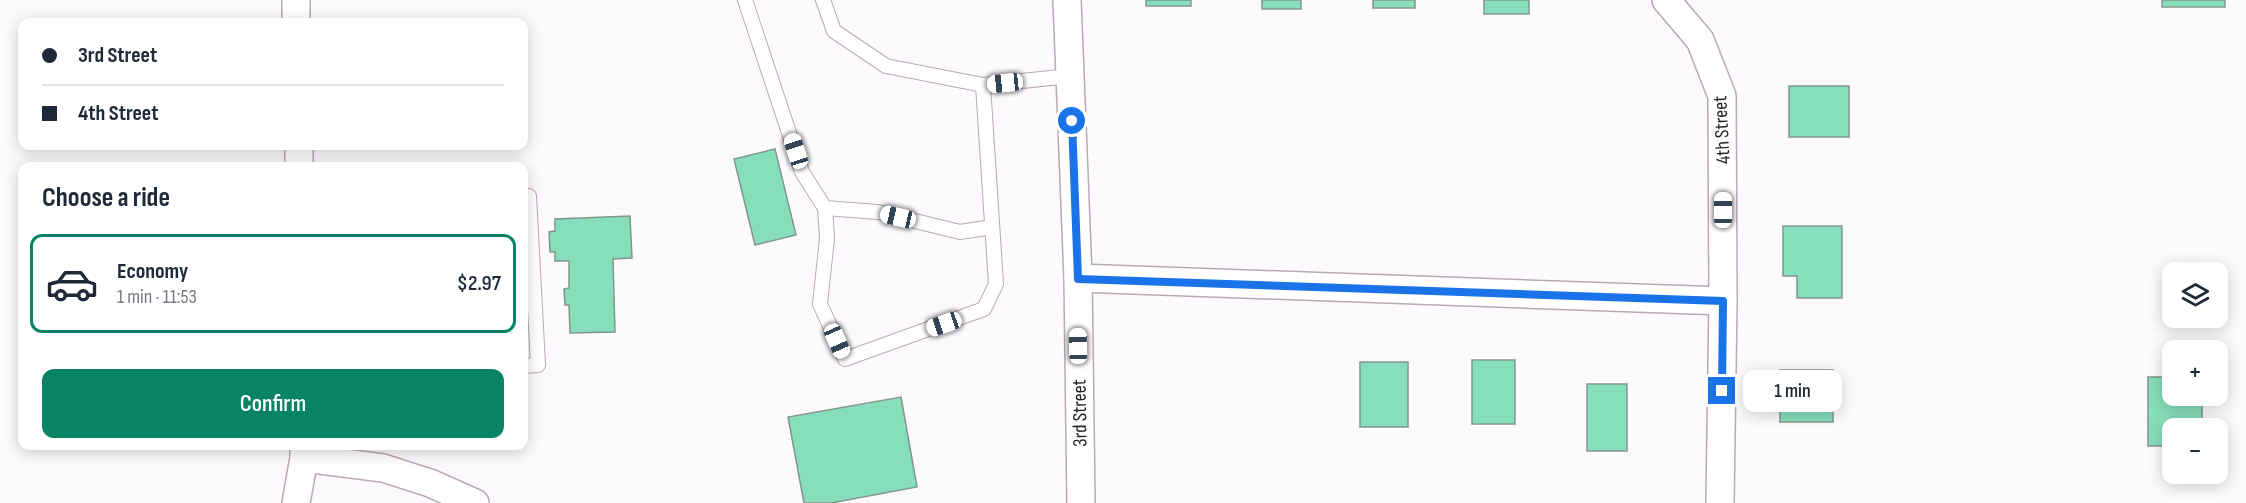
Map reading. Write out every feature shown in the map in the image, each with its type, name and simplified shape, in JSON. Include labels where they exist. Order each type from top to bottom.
[{"type":"street","points":[[296,0],[296,18]]},
{"type":"street","name":"3rd Street","points":[[1067,0],[1078,279],[1081,503]]},
{"type":"street","name":"4th Street","points":[[1674,9],[1700,40],[1722,96],[1723,301],[1720,503]]},
{"type":"street","points":[[1078,279],[1723,301]]},
{"type":"street","points":[[296,503],[304,452],[383,468],[430,483],[475,503]]},
{"type":"lane","points":[[746,0],[802,172],[825,208],[827,238],[820,304],[845,359],[984,309],[996,284],[983,85]]},
{"type":"lane","points":[[823,0],[834,31],[886,66],[983,85],[1070,76]]},
{"type":"lane","points":[[528,196],[538,366],[528,366]]},
{"type":"lane","points":[[825,208],[878,212],[960,232],[992,227]]},
{"type":"building","points":[[1146,0],[1191,0],[1191,6],[1146,6]]},
{"type":"building","points":[[1262,0],[1301,0],[1301,9],[1262,9]]},
{"type":"building","points":[[1373,0],[1415,0],[1415,8],[1373,8]]},
{"type":"building","points":[[1484,0],[1529,0],[1529,14],[1484,14]]},
{"type":"building","points":[[2162,0],[2225,0],[2225,7],[2162,7]]},
{"type":"building","points":[[1789,86],[1849,86],[1849,137],[1789,137]]},
{"type":"building","points":[[775,149],[796,235],[755,245],[734,159]]},
{"type":"building","points":[[630,216],[632,258],[613,259],[615,332],[570,333],[569,305],[565,305],[564,289],[569,288],[569,261],[555,261],[555,252],[550,252],[549,232],[555,231],[555,219]]},
{"type":"building","points":[[1783,226],[1842,226],[1842,298],[1797,298],[1797,276],[1783,276]]},
{"type":"building","points":[[1472,360],[1515,360],[1515,424],[1472,424]]},
{"type":"building","points":[[1360,362],[1408,362],[1408,427],[1360,427]]},
{"type":"building","points":[[1780,370],[1833,370],[1833,422],[1780,422]]},
{"type":"building","points":[[2148,377],[2162,377],[2162,406],[2202,406],[2202,418],[2162,418],[2162,446],[2148,446]]},
{"type":"building","points":[[1587,384],[1627,384],[1627,451],[1587,451]]},
{"type":"building","points":[[901,397],[917,487],[831,503],[804,503],[788,417]]},
{"type":"route","points":[[1072,121],[1078,279],[1723,301],[1722,391]]}]
